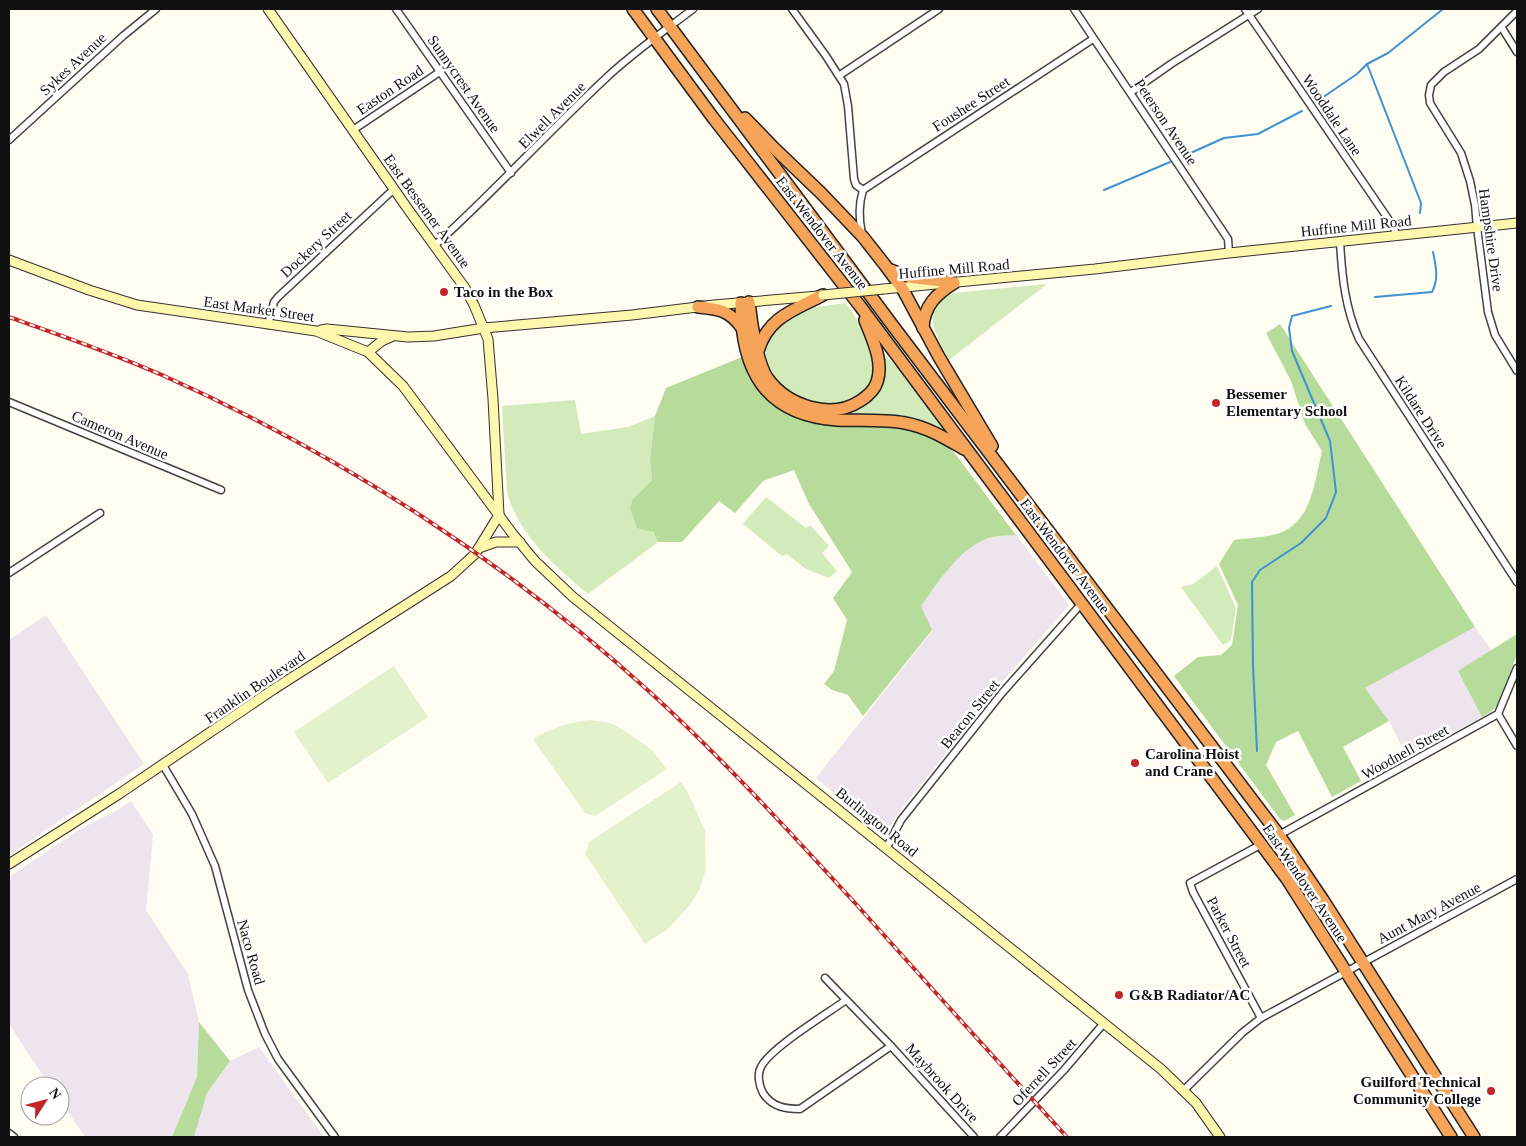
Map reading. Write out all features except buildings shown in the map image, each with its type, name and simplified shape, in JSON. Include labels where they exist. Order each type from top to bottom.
[{"type":"highway","name":"East Wendover Avenue","points":[[633,9],[714,119],[860,306],[1262,844],[1303,901],[1451,1137]]},
{"type":"highway","name":"East Wendover Avenue","points":[[657,9],[1279,835],[1474,1137]]},
{"type":"highway","points":[[711,82],[774,149],[821,193],[863,237],[887,268],[902,288],[956,387],[1019,492]]},
{"type":"highway","points":[[887,268],[902,276],[916,279],[936,279],[954,283]]},
{"type":"highway","points":[[923,328],[924,318],[932,301],[954,283]]},
{"type":"highway","points":[[758,352],[762,338],[770,326],[782,316],[823,295]]},
{"type":"highway","points":[[745,303],[763,371],[768,380],[787,397],[801,404],[828,410],[852,406],[870,395],[878,382],[879,357],[860,306]]},
{"type":"highway","points":[[745,303],[742,330],[748,359],[760,382],[775,399],[788,408],[813,417],[836,420],[903,422],[923,427],[969,453]]},
{"type":"highway","points":[[698,306],[728,313],[736,320],[742,330]]},
{"type":"main road","name":"East Bessemer Avenue","points":[[268,9],[465,288],[484,328],[488,339],[493,400],[499,515]]},
{"type":"main road","name":"Huffine Mill Road","points":[[316,331],[327,329],[376,335],[434,336],[484,328],[1095,269],[1229,253],[1517,224]]},
{"type":"main road","name":"East Market Street","points":[[9,260],[137,306],[316,331],[359,347],[368,352],[403,386],[512,532]]},
{"type":"main road","points":[[359,347],[376,335]]},
{"type":"main road","points":[[368,352],[382,341],[393,336]]},
{"type":"main road","name":"Franklin Boulevard","points":[[9,864],[163,765],[274,689],[451,576],[469,561],[499,515]]},
{"type":"main road","name":"Burlington Road","points":[[512,532],[535,560],[573,597],[1161,1069],[1184,1090],[1206,1116],[1220,1137]]},
{"type":"main road","points":[[479,548],[496,542],[520,542]]},
{"type":"street","name":"Sykes Avenue","points":[[9,140],[100,56],[156,9]]},
{"type":"street","name":"Sunnycrest Avenue","points":[[396,9],[511,173]]},
{"type":"street","name":"Elwell Avenue","points":[[434,246],[511,173],[604,80],[693,9]]},
{"type":"street","points":[[792,9],[840,75],[844,84],[848,106],[854,179],[856,185],[863,190],[860,198],[860,227],[863,237]]},
{"type":"street","points":[[840,75],[939,9]]},
{"type":"street","name":"Peterson Avenue","points":[[1074,9],[1228,239],[1229,253]]},
{"type":"street","points":[[1131,92],[1247,12],[1258,9]]},
{"type":"street","points":[[1517,11],[1502,28],[1517,52]]},
{"type":"street","name":"Wooddale Lane","points":[[1247,12],[1393,226],[1397,236]]},
{"type":"street","name":"Hampshire Drive","points":[[1502,28],[1479,50],[1444,72],[1431,85],[1429,95],[1430,103],[1461,153],[1470,181],[1475,205],[1488,312],[1495,335],[1517,371]]},
{"type":"street","name":"Foushee Street","points":[[863,190],[1093,39]]},
{"type":"street","name":"Easton Road","points":[[353,130],[441,71]]},
{"type":"street","name":"Dockery Street","points":[[268,325],[274,302],[278,296],[394,189]]},
{"type":"street","name":"Kildare Drive","points":[[1340,242],[1348,312],[1359,339],[1517,582]]},
{"type":"street","name":"Cameron Avenue","points":[[9,402],[221,490]]},
{"type":"street","points":[[9,573],[100,513]]},
{"type":"street","name":"Beacon Street","points":[[886,847],[901,820],[990,708],[1082,603]]},
{"type":"street","points":[[1517,668],[1498,714],[1517,746]]},
{"type":"street","name":"Woodnell Street","points":[[1279,835],[1498,714]]},
{"type":"street","name":"Naco Road","points":[[163,765],[192,814],[215,866],[248,990],[265,1034],[278,1059],[335,1137]]},
{"type":"street","name":"Parker Street","points":[[1261,1018],[1193,892],[1190,883],[1262,844]]},
{"type":"street","name":"Aunt Mary Avenue","points":[[1184,1090],[1242,1033],[1261,1018],[1517,879]]},
{"type":"street","name":"Maybrook Drive","points":[[826,978],[974,1137]]},
{"type":"street","name":"Maybrook Drive","points":[[846,1000],[770,1054],[760,1068],[759,1078],[762,1092],[772,1104],[785,1109],[800,1109],[891,1046]]},
{"type":"street","name":"Oferrell Street","points":[[1000,1137],[1064,1070],[1104,1023]]},
{"type":"street","points":[[9,1133],[14,1137]]},
{"type":"shaded area","points":[[1016,535],[1069,605],[1003,681],[896,816],[887,832],[882,833],[816,778],[932,631],[921,606],[954,561],[975,544],[993,537]]},
{"type":"shaded area","points":[[46,615],[144,764],[9,855],[9,640]]},
{"type":"shaded area","points":[[1475,627],[1492,651],[1458,671],[1482,717],[1407,757],[1389,721],[1365,688]]},
{"type":"shaded area","points":[[131,801],[153,835],[146,910],[188,974],[199,1022],[197,1077],[172,1137],[85,1137],[70,1115],[70,1076],[43,1076],[9,1024],[9,877],[84,827]]},
{"type":"shaded area","points":[[259,1047],[324,1137],[194,1137],[207,1093],[230,1061]]},
{"type":"green space","points":[[1047,284],[949,360],[935,332],[933,322],[936,306],[942,299],[954,293]]},
{"type":"green space","points":[[846,303],[869,345],[873,357],[874,369],[872,380],[863,394],[856,400],[825,404],[804,399],[785,388],[772,373],[765,356],[768,339],[782,322],[808,309]]},
{"type":"green space","points":[[1280,324],[1475,627],[1365,688],[1389,721],[1343,747],[1361,781],[1332,797],[1298,731],[1276,742],[1266,765],[1295,815],[1284,821],[1280,819],[1174,676],[1198,657],[1221,655],[1232,645],[1238,605],[1219,564],[1234,540],[1267,536],[1285,530],[1296,523],[1303,513],[1313,490],[1322,451],[1305,424],[1291,381],[1266,333]]},
{"type":"green space","points":[[742,357],[750,377],[762,394],[773,404],[791,415],[810,421],[830,424],[891,426],[930,436],[944,444],[958,458],[1016,535],[996,536],[981,541],[961,556],[943,575],[921,606],[932,630],[863,716],[848,695],[832,690],[824,684],[834,671],[847,620],[833,598],[852,572],[809,504],[794,470],[763,481],[735,513],[719,501],[682,542],[658,542],[653,532],[637,528],[630,508],[633,499],[652,480],[650,459],[655,416],[666,388]]},
{"type":"green space","points":[[887,357],[908,379],[946,431],[944,433],[842,415],[842,413],[864,406],[875,396],[880,380],[883,359]]},
{"type":"green space","points":[[575,400],[581,434],[628,427],[655,416],[650,459],[652,480],[633,499],[658,542],[588,594],[551,561],[529,536],[520,523],[507,492],[502,406]]},
{"type":"green space","points":[[766,497],[806,528],[810,525],[829,546],[822,553],[837,571],[829,578],[806,569],[787,554],[782,556],[743,524]]},
{"type":"green space","points":[[1217,566],[1236,608],[1231,640],[1223,645],[1181,587],[1193,584]]},
{"type":"green space","points":[[1517,634],[1517,654],[1499,703],[1492,711],[1482,717],[1458,671]]},
{"type":"green space","points":[[394,666],[428,717],[328,783],[294,732]]},
{"type":"green space","points":[[590,720],[611,723],[631,735],[652,750],[667,769],[595,816],[585,813],[533,739],[561,726]]},
{"type":"green space","points":[[681,782],[705,831],[706,869],[699,890],[688,907],[669,928],[645,944],[585,854],[589,842]]},
{"type":"green space","points":[[199,1022],[230,1061],[207,1093],[194,1137],[172,1137],[197,1077]]},
{"type":"waterway","points":[[1316,102],[1357,74],[1367,64],[1388,53],[1443,9]]},
{"type":"waterway","points":[[1367,64],[1421,203],[1420,213]]},
{"type":"waterway","points":[[1186,155],[1224,138],[1258,134],[1302,111]]},
{"type":"waterway","points":[[1104,190],[1170,162]]},
{"type":"waterway","points":[[1375,297],[1432,292],[1436,277],[1433,252]]},
{"type":"waterway","points":[[1257,751],[1252,582],[1260,570],[1301,543],[1326,518],[1336,492],[1330,441],[1292,351],[1289,328],[1292,316],[1331,306]]},
{"type":"railway","points":[[9,317],[162,375],[228,406],[293,440],[357,476],[420,515],[481,556],[540,600],[652,694],[731,770],[856,904],[1067,1137]]},
{"type":"place","name":"Taco in the Box","points":[[444,292]]},
{"type":"place","name":"Bessemer Elementary School","points":[[1216,403]]},
{"type":"place","name":"Carolina Hoist and Crane","points":[[1135,763]]},
{"type":"place","name":"G&B Radiator/AC","points":[[1119,995]]},
{"type":"place","name":"Guilford Technical Community College","points":[[1491,1091]]}]
